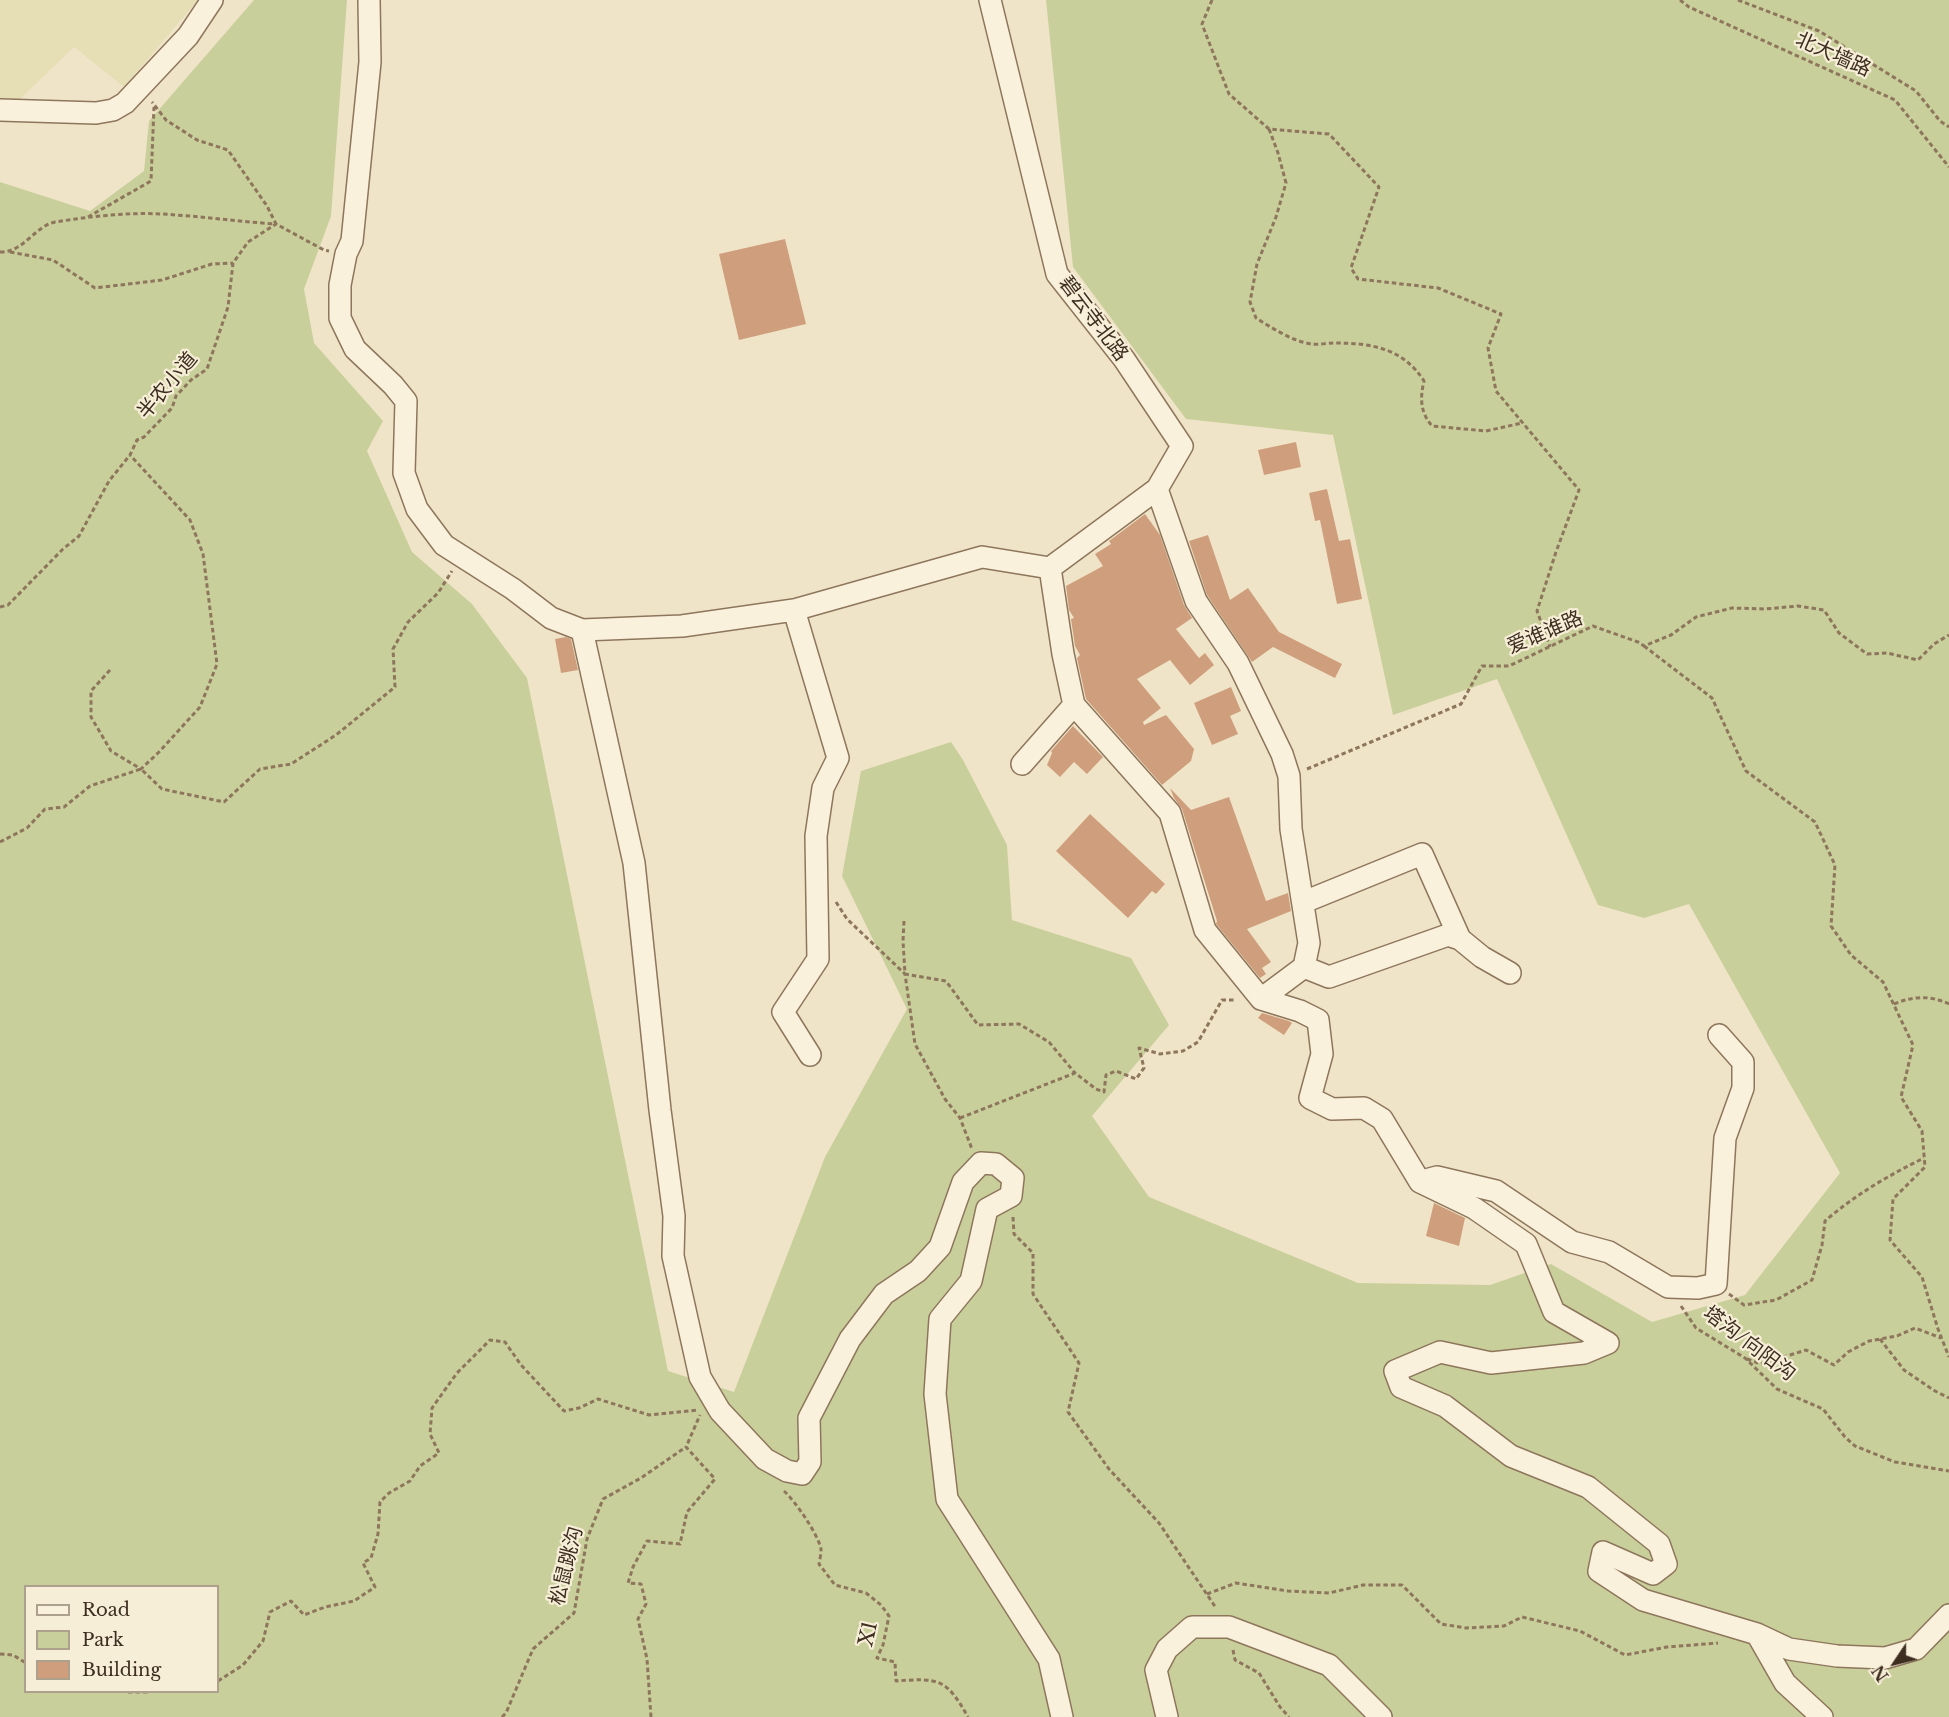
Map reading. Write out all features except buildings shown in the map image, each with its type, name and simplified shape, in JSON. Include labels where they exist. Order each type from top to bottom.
[{"type":"street","points":[[0,110],[76,113],[113,110],[125,103],[188,36],[212,0]]},
{"type":"street","points":[[369,0],[370,62],[352,240],[346,254],[340,285],[340,318],[355,349],[393,385],[406,401],[404,473],[417,509],[444,545],[513,589],[551,618],[582,630],[682,626],[794,610],[982,557],[1050,568],[1063,654],[1074,705],[1170,813],[1205,930],[1262,999],[1300,1011],[1318,1020],[1322,1054],[1310,1098],[1332,1109],[1364,1108],[1382,1119],[1420,1182],[1474,1208],[1526,1244],[1554,1312],[1608,1343],[1584,1353],[1491,1363],[1440,1352],[1395,1371],[1401,1387],[1445,1406],[1511,1456],[1588,1487],[1659,1544],[1666,1564],[1653,1574],[1603,1552],[1599,1571],[1643,1600],[1757,1634],[1789,1649],[1837,1656],[1885,1658],[1916,1649],[1949,1616]]},
{"type":"street","name":"碧云寺北路","points":[[990,0],[1058,274],[1124,359],[1182,446],[1157,489],[1050,568]]},
{"type":"street","points":[[1157,489],[1196,601],[1238,663],[1282,754],[1289,776],[1291,829],[1309,943],[1304,967],[1262,999]]},
{"type":"street","points":[[794,610],[838,758],[823,788],[816,836],[818,959],[783,1012],[810,1055]]},
{"type":"street","points":[[582,630],[634,863],[660,1110],[674,1216],[673,1256],[700,1377],[720,1411],[765,1459],[787,1471],[802,1474],[810,1462],[808,1418],[850,1339],[884,1294],[918,1271],[939,1247],[963,1182],[981,1163],[996,1164],[1012,1178],[1011,1196],[987,1209],[971,1281],[940,1319],[935,1394],[947,1499],[1048,1659],[1062,1717]]},
{"type":"street","points":[[1022,764],[1074,705]]},
{"type":"street","points":[[1304,902],[1422,854],[1460,939]]},
{"type":"street","points":[[1304,967],[1329,977],[1448,934],[1460,939],[1482,957],[1510,973]]},
{"type":"street","points":[[1420,1182],[1437,1177],[1496,1191],[1572,1242],[1609,1252],[1668,1287],[1698,1288],[1716,1284],[1725,1138],[1743,1088],[1743,1062],[1719,1035]]},
{"type":"street","points":[[1167,1717],[1156,1670],[1167,1649],[1192,1627],[1229,1627],[1329,1665],[1381,1717]]},
{"type":"street","points":[[1757,1634],[1785,1683],[1822,1717]]},
{"type":"path","points":[[1212,0],[1202,24],[1229,94],[1269,129],[1286,183],[1276,217],[1257,264],[1250,302],[1256,318],[1279,332],[1311,344],[1366,345],[1397,353],[1416,369],[1424,381],[1420,398],[1424,417],[1432,426],[1486,431],[1522,423]]},
{"type":"path","name":"北大墙路","points":[[1680,0],[1689,7],[1895,100],[1949,167]]},
{"type":"path","points":[[1738,0],[1819,31],[1916,91],[1940,121],[1949,127]]},
{"type":"path","points":[[140,87],[165,120],[197,140],[228,150],[267,206],[276,224]]},
{"type":"path","points":[[86,218],[151,181],[154,105]]},
{"type":"path","points":[[1269,129],[1329,134],[1379,187],[1351,268],[1358,279],[1438,288],[1501,314],[1488,348],[1496,391],[1579,490],[1537,611],[1550,647]]},
{"type":"path","points":[[10,252],[52,223],[110,215],[174,214],[223,221],[276,224],[324,250],[346,254]]},
{"type":"path","points":[[0,252],[52,260],[95,288],[162,280],[212,264],[233,263],[249,242],[276,224]]},
{"type":"path","name":"半农小道","points":[[0,607],[8,605],[63,549],[79,536],[109,481],[130,455],[136,440],[144,437],[172,408],[176,396],[191,380],[207,369],[228,308],[233,263]]},
{"type":"path","points":[[0,842],[27,828],[45,809],[64,807],[90,786],[141,769],[200,707],[217,664],[203,554],[190,520],[130,455]]},
{"type":"path","points":[[110,670],[91,691],[91,717],[111,751],[141,769],[162,789],[224,802],[260,768],[291,764],[336,735],[395,687],[393,649],[408,622],[438,594],[461,556]]},
{"type":"path","points":[[1644,646],[1671,635],[1696,617],[1732,608],[1765,609],[1798,606],[1824,610],[1839,633],[1866,654],[1887,653],[1918,660],[1934,644],[1949,635]]},
{"type":"path","name":"爱谁谁路","points":[[1289,776],[1461,704],[1482,666],[1509,666],[1593,626],[1638,642],[1712,698],[1746,771],[1815,822],[1835,865],[1831,926],[1851,955],[1883,982],[1913,1046],[1901,1097],[1922,1131],[1924,1158]]},
{"type":"path","points":[[836,902],[847,919],[905,974],[946,981],[978,1025],[1019,1024],[1049,1042],[1075,1073],[1096,1089],[1104,1092],[1106,1075],[1116,1071],[1136,1079],[1144,1068],[1139,1048],[1160,1054],[1183,1051],[1198,1042],[1222,1000],[1262,999]]},
{"type":"path","points":[[904,921],[905,974],[915,1044],[945,1100],[960,1118],[971,1148],[981,1163]]},
{"type":"path","points":[[1894,1004],[1925,996],[1949,1004]]},
{"type":"path","points":[[960,1118],[1075,1073]]},
{"type":"path","points":[[1716,1284],[1744,1305],[1776,1300],[1812,1280],[1822,1245],[1825,1221],[1844,1204],[1896,1172],[1924,1158],[1925,1167],[1893,1199],[1890,1240],[1922,1277],[1949,1357]]},
{"type":"path","points":[[1011,1196],[1014,1233],[1033,1253],[1034,1294],[1079,1363],[1068,1412],[1109,1469],[1159,1523],[1207,1594],[1229,1627],[1235,1660],[1259,1673],[1280,1707],[1289,1717]]},
{"type":"path","name":"塔沟/向阳沟","points":[[1668,1287],[1696,1329],[1745,1358],[1778,1389],[1823,1409],[1855,1446],[1895,1462],[1949,1471]]},
{"type":"path","points":[[1745,1358],[1761,1364],[1806,1350],[1834,1365],[1848,1352],[1869,1341],[1897,1336],[1915,1328],[1941,1338]]},
{"type":"path","points":[[1880,1339],[1904,1370],[1949,1398]]},
{"type":"path","points":[[219,1680],[243,1665],[263,1641],[270,1612],[291,1601],[304,1615],[325,1607],[354,1601],[375,1587],[363,1563],[371,1558],[378,1534],[380,1502],[389,1493],[410,1481],[420,1466],[439,1453],[430,1434],[432,1408],[457,1373],[490,1340],[505,1342],[521,1365],[564,1412],[598,1399],[649,1415],[702,1410],[686,1446],[715,1479],[687,1512],[680,1544],[647,1540],[633,1567],[628,1583],[641,1584],[646,1604],[638,1619],[647,1659],[651,1717]]},
{"type":"path","name":"松鼠跳沟","points":[[502,1717],[506,1713],[533,1649],[574,1613],[587,1539],[603,1499],[641,1478],[686,1446]]},
{"type":"path","name":"X1","points":[[787,1471],[781,1487],[795,1501],[813,1533],[821,1550],[819,1564],[835,1585],[866,1593],[881,1605],[889,1616],[883,1645],[877,1658],[895,1662],[896,1681],[927,1679],[943,1683],[957,1698],[968,1717]]},
{"type":"path","points":[[1207,1594],[1236,1583],[1288,1591],[1329,1593],[1363,1585],[1402,1585],[1441,1624],[1466,1628],[1504,1626],[1522,1617],[1580,1631],[1625,1655],[1667,1647],[1724,1643]]},
{"type":"path","points":[[0,1654],[13,1655],[24,1662]]},
{"type":"shaded area","points":[[0,0],[198,0],[124,87],[74,47],[19,100],[0,100]]},
{"type":"green space","points":[[254,0],[347,0],[331,216],[304,289],[314,343],[383,421],[367,451],[412,552],[472,604],[527,678],[668,1371],[734,1392],[825,1157],[907,1009],[842,876],[861,771],[951,742],[963,760],[1007,845],[1012,920],[1131,958],[1169,1025],[1092,1116],[1149,1197],[1358,1283],[1490,1285],[1551,1264],[1652,1322],[1745,1295],[1840,1173],[1689,904],[1644,918],[1598,905],[1497,679],[1393,715],[1333,435],[1186,419],[1073,267],[1046,0],[1949,0],[1949,1717],[0,1717],[0,182],[90,211],[144,171],[149,121]]}]
